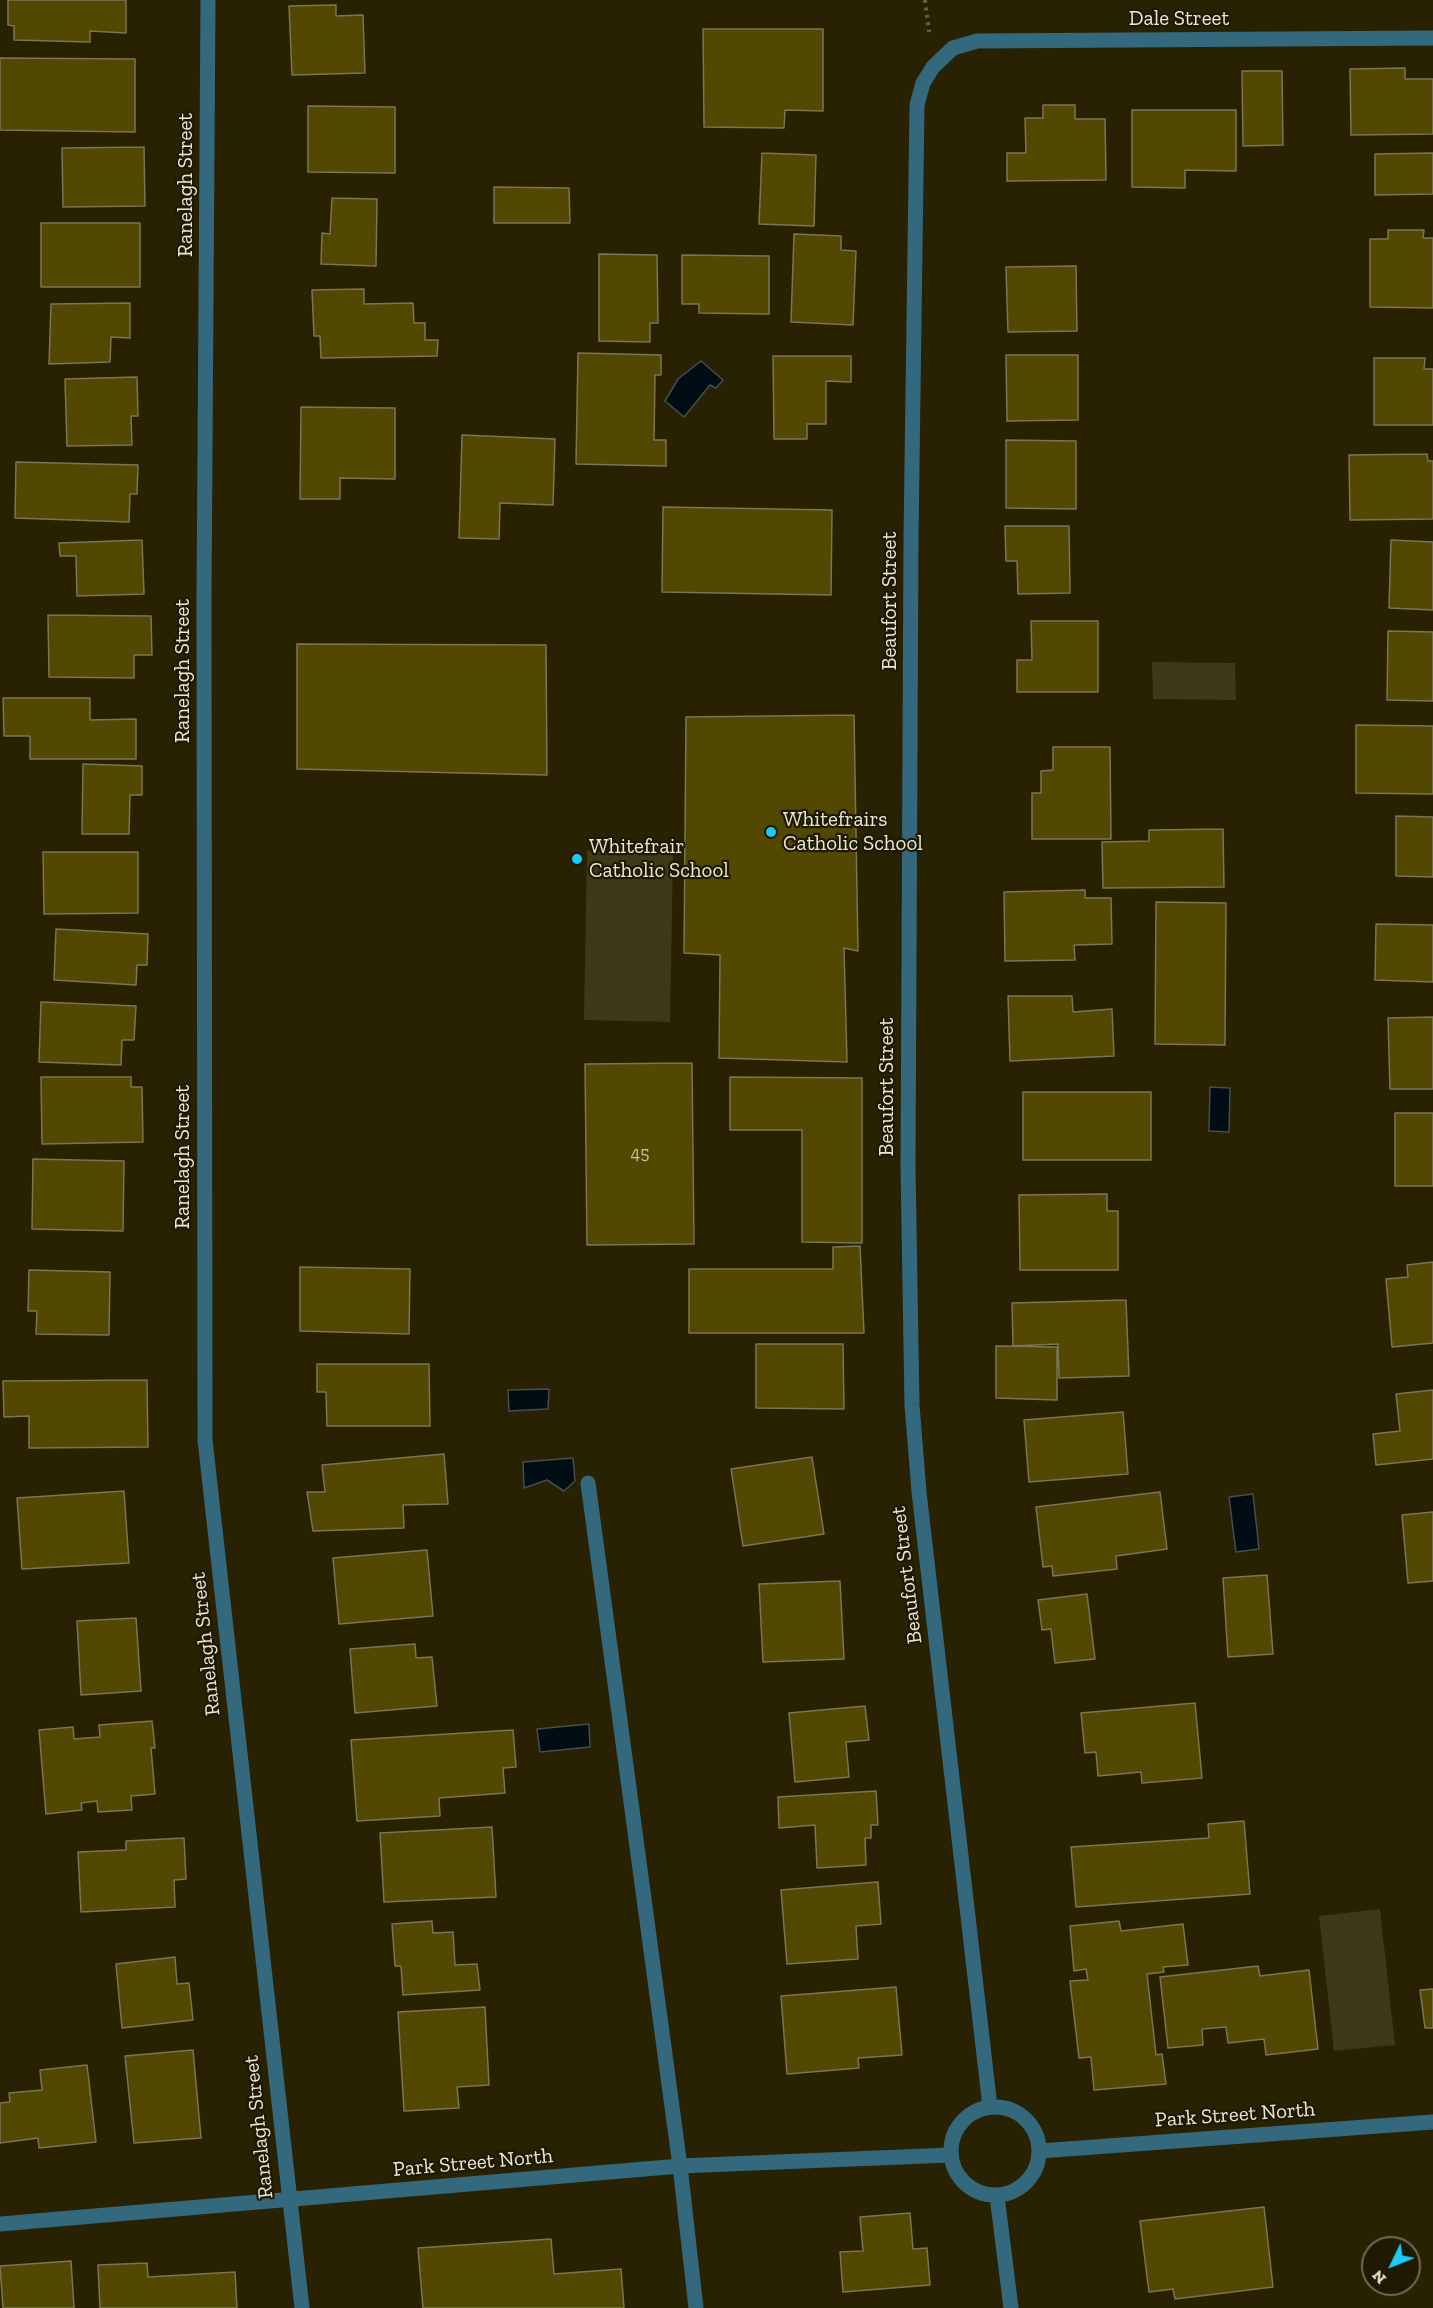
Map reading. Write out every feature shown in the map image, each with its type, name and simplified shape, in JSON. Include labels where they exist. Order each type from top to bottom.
[{"type":"street","name":"Ranelagh Street","points":[[208,0],[204,598],[205,1440],[302,2308]]},
{"type":"street","name":"Dale Street","points":[[933,67],[953,48],[978,41],[1433,38]]},
{"type":"street","name":"Beaufort Street","points":[[933,67],[923,83],[917,105],[911,538],[908,1155],[912,1405],[919,1492],[990,2107]]},
{"type":"street","points":[[588,1483],[680,2166],[696,2308]]},
{"type":"street","points":[[990,2107],[1009,2109],[1028,2120],[1037,2135],[1040,2151],[1038,2166],[1029,2181],[1016,2192],[997,2196],[972,2190],[956,2173],[950,2155],[952,2140],[962,2122],[973,2112],[990,2107]]},
{"type":"street","name":"Park Street North","points":[[1040,2151],[1433,2122]]},
{"type":"street","name":"Park Street North","points":[[0,2224],[680,2166],[950,2155]]},
{"type":"street","points":[[997,2196],[1011,2308]]},
{"type":"shaded area","points":[[701,361],[723,380],[716,388],[710,385],[684,417],[665,401],[678,379]]},
{"type":"shaded area","points":[[1152,662],[1235,663],[1236,700],[1153,699]]},
{"type":"shaded area","points":[[587,851],[673,853],[670,1022],[584,1020]]},
{"type":"shaded area","points":[[1210,1087],[1230,1088],[1229,1132],[1209,1131]]},
{"type":"shaded area","points":[[549,1389],[548,1409],[509,1411],[508,1390]]},
{"type":"shaded area","points":[[573,1458],[575,1481],[564,1491],[547,1480],[524,1488],[523,1462]]},
{"type":"shaded area","points":[[1253,1494],[1259,1549],[1236,1552],[1229,1497]]},
{"type":"shaded area","points":[[589,1724],[590,1747],[540,1752],[537,1729]]},
{"type":"shaded area","points":[[1380,1909],[1395,2045],[1334,2051],[1319,1916]]},
{"type":"building","points":[[8,0],[126,0],[126,33],[90,31],[90,42],[14,40],[14,26],[8,25]]},
{"type":"building","points":[[336,5],[336,16],[363,15],[365,73],[292,75],[289,6]]},
{"type":"building","points":[[703,29],[823,29],[823,111],[785,110],[784,128],[704,127]]},
{"type":"building","points":[[0,58],[135,59],[135,132],[0,130]]},
{"type":"building","points":[[1405,68],[1405,79],[1433,79],[1433,134],[1351,135],[1350,69]]},
{"type":"building","points":[[1242,71],[1282,71],[1283,145],[1243,146]]},
{"type":"building","points":[[1043,105],[1075,105],[1075,119],[1105,119],[1106,180],[1007,181],[1007,153],[1026,153],[1025,118],[1043,118]]},
{"type":"building","points":[[308,106],[395,107],[395,173],[308,172]]},
{"type":"building","points":[[1132,110],[1236,110],[1236,171],[1185,170],[1185,188],[1132,187]]},
{"type":"building","points":[[144,147],[145,206],[63,207],[62,148]]},
{"type":"building","points":[[762,153],[816,155],[814,226],[759,224]]},
{"type":"building","points":[[1433,153],[1433,194],[1375,195],[1375,154]]},
{"type":"building","points":[[494,187],[569,188],[570,223],[494,223]]},
{"type":"building","points":[[332,198],[377,199],[376,266],[321,264],[322,233],[330,234]]},
{"type":"building","points":[[41,223],[140,223],[140,287],[41,287]]},
{"type":"building","points":[[1388,230],[1424,230],[1423,238],[1433,238],[1433,308],[1370,307],[1370,239],[1388,239]]},
{"type":"building","points":[[794,234],[841,236],[841,250],[856,251],[853,325],[791,322]]},
{"type":"building","points":[[599,254],[657,255],[658,323],[650,323],[650,342],[599,341]]},
{"type":"building","points":[[682,255],[769,256],[769,314],[699,313],[699,304],[682,304]]},
{"type":"building","points":[[1076,266],[1077,331],[1008,332],[1006,267]]},
{"type":"building","points":[[364,289],[364,304],[413,303],[414,323],[425,323],[425,340],[438,340],[437,356],[321,358],[320,336],[314,336],[312,290]]},
{"type":"building","points":[[130,303],[130,338],[111,337],[110,362],[49,364],[51,304]]},
{"type":"building","points":[[578,353],[661,355],[661,375],[655,375],[654,440],[666,440],[666,466],[576,464]]},
{"type":"building","points":[[1006,355],[1078,355],[1078,420],[1007,421]]},
{"type":"building","points":[[773,356],[851,356],[851,382],[826,381],[826,424],[807,424],[807,439],[774,439]]},
{"type":"building","points":[[1374,358],[1425,358],[1424,369],[1433,369],[1433,425],[1374,425]]},
{"type":"building","points":[[137,377],[138,416],[131,416],[132,445],[67,446],[65,379]]},
{"type":"building","points":[[301,407],[395,408],[395,479],[340,478],[340,499],[300,499]]},
{"type":"building","points":[[462,435],[555,439],[553,505],[500,503],[499,539],[459,538]]},
{"type":"building","points":[[1006,440],[1076,441],[1076,509],[1006,508]]},
{"type":"building","points":[[1427,454],[1428,461],[1433,461],[1433,519],[1350,520],[1349,455]]},
{"type":"building","points":[[16,462],[138,465],[137,494],[130,494],[129,522],[15,518]]},
{"type":"building","points":[[663,507],[832,510],[831,595],[662,592]]},
{"type":"building","points":[[1005,526],[1069,526],[1070,593],[1018,594],[1017,561],[1006,561]]},
{"type":"building","points":[[142,540],[144,594],[77,596],[76,556],[60,556],[59,543]]},
{"type":"building","points":[[1391,540],[1433,542],[1433,610],[1389,608]]},
{"type":"building","points":[[48,615],[151,616],[152,655],[134,655],[134,678],[49,677]]},
{"type":"building","points":[[1031,621],[1098,621],[1098,692],[1017,692],[1017,660],[1032,660]]},
{"type":"building","points":[[1388,631],[1433,632],[1433,701],[1387,700]]},
{"type":"building","points":[[297,644],[546,645],[547,775],[297,769]]},
{"type":"building","points":[[3,698],[90,698],[90,720],[136,719],[136,759],[30,759],[30,736],[4,736]]},
{"type":"building","name":"Whitefrairs Catholic School","points":[[854,715],[858,951],[844,948],[847,1062],[719,1058],[720,955],[684,953],[686,717]]},
{"type":"building","points":[[1356,725],[1433,726],[1433,794],[1356,793]]},
{"type":"building","points":[[1053,747],[1110,747],[1111,839],[1032,839],[1032,793],[1041,793],[1041,771],[1053,770]]},
{"type":"building","points":[[83,764],[142,766],[142,795],[130,795],[129,834],[82,834]]},
{"type":"building","points":[[1396,816],[1433,817],[1433,877],[1396,876]]},
{"type":"building","points":[[1223,829],[1224,887],[1103,888],[1102,842],[1149,841],[1149,830]]},
{"type":"building","points":[[43,852],[138,852],[138,913],[44,914]]},
{"type":"building","points":[[1085,890],[1085,898],[1111,898],[1112,944],[1074,945],[1075,960],[1005,961],[1004,892]]},
{"type":"building","points":[[1156,902],[1226,903],[1225,1045],[1155,1044]]},
{"type":"building","points":[[1376,924],[1433,925],[1433,982],[1375,980]]},
{"type":"building","points":[[56,929],[148,934],[147,965],[137,965],[136,985],[54,980]]},
{"type":"building","points":[[1008,996],[1072,996],[1073,1012],[1112,1009],[1114,1056],[1010,1061]]},
{"type":"building","points":[[41,1002],[136,1006],[134,1040],[122,1040],[121,1065],[39,1062]]},
{"type":"building","points":[[1433,1017],[1433,1089],[1390,1089],[1388,1018]]},
{"type":"building","points":[[692,1063],[694,1244],[587,1245],[585,1064]]},
{"type":"building","points":[[41,1077],[131,1077],[131,1087],[142,1087],[143,1142],[42,1144]]},
{"type":"building","points":[[730,1077],[862,1078],[862,1243],[802,1242],[802,1130],[730,1130]]},
{"type":"building","points":[[1023,1092],[1151,1092],[1151,1160],[1023,1160]]},
{"type":"building","points":[[1395,1113],[1433,1113],[1433,1186],[1395,1186]]},
{"type":"building","points":[[33,1159],[124,1161],[123,1231],[32,1229]]},
{"type":"building","points":[[1107,1194],[1107,1211],[1118,1211],[1118,1270],[1020,1270],[1019,1195]]},
{"type":"building","points":[[860,1246],[864,1333],[689,1333],[689,1269],[833,1269],[833,1247]]},
{"type":"building","points":[[1433,1262],[1433,1343],[1392,1347],[1386,1279],[1408,1277],[1407,1265]]},
{"type":"building","points":[[300,1267],[410,1269],[409,1334],[300,1331]]},
{"type":"building","points":[[29,1270],[110,1272],[109,1335],[36,1334],[37,1311],[28,1311]]},
{"type":"building","points":[[1126,1300],[1129,1376],[1059,1378],[1058,1344],[1013,1346],[1012,1303]]},
{"type":"building","points":[[756,1344],[843,1344],[844,1409],[756,1408]]},
{"type":"building","points":[[996,1346],[1057,1347],[1057,1400],[996,1398]]},
{"type":"building","points":[[317,1364],[429,1364],[430,1426],[327,1426],[326,1392],[317,1392]]},
{"type":"building","points":[[147,1380],[148,1447],[29,1448],[29,1416],[4,1417],[3,1381]]},
{"type":"building","points":[[1433,1390],[1433,1459],[1376,1465],[1373,1434],[1400,1431],[1396,1394]]},
{"type":"building","points":[[1123,1412],[1128,1474],[1029,1482],[1024,1420]]},
{"type":"building","points":[[444,1454],[448,1504],[403,1505],[404,1528],[313,1531],[307,1492],[325,1492],[322,1465]]},
{"type":"building","points":[[812,1457],[824,1534],[743,1546],[731,1469]]},
{"type":"building","points":[[124,1491],[129,1563],[22,1569],[17,1498]]},
{"type":"building","points":[[1160,1492],[1167,1549],[1116,1556],[1117,1569],[1053,1576],[1052,1566],[1043,1567],[1036,1507]]},
{"type":"building","points":[[1433,1512],[1433,1581],[1408,1583],[1402,1515]]},
{"type":"building","points":[[427,1550],[433,1616],[339,1624],[333,1558]]},
{"type":"building","points":[[1267,1575],[1273,1654],[1228,1657],[1223,1578]]},
{"type":"building","points":[[840,1581],[844,1659],[763,1662],[759,1584]]},
{"type":"building","points":[[1087,1594],[1095,1659],[1055,1663],[1051,1629],[1042,1630],[1038,1600]]},
{"type":"building","points":[[136,1618],[141,1691],[81,1695],[77,1621]]},
{"type":"building","points":[[415,1644],[416,1658],[432,1657],[437,1706],[355,1713],[350,1649]]},
{"type":"building","points":[[1195,1703],[1202,1778],[1142,1783],[1141,1772],[1098,1776],[1096,1752],[1085,1753],[1081,1713]]},
{"type":"building","points":[[865,1706],[869,1740],[846,1742],[849,1777],[795,1782],[789,1713]]},
{"type":"building","points":[[152,1721],[155,1748],[151,1748],[155,1794],[131,1796],[132,1810],[98,1812],[97,1801],[81,1803],[82,1810],[46,1814],[39,1730],[73,1727],[74,1739],[100,1737],[99,1725]]},
{"type":"building","points":[[513,1730],[516,1767],[503,1768],[505,1793],[439,1798],[440,1816],[357,1821],[351,1740]]},
{"type":"building","points":[[876,1791],[878,1825],[871,1825],[871,1838],[865,1838],[866,1865],[817,1868],[815,1825],[779,1828],[778,1797]]},
{"type":"building","points":[[1244,1821],[1250,1894],[1076,1907],[1071,1847],[1209,1838],[1208,1824]]},
{"type":"building","points":[[492,1827],[496,1897],[384,1902],[380,1833]]},
{"type":"building","points":[[184,1838],[186,1879],[174,1880],[175,1907],[81,1912],[78,1852],[126,1850],[126,1841]]},
{"type":"building","points":[[878,1882],[881,1924],[856,1926],[858,1959],[787,1964],[781,1890]]},
{"type":"building","points":[[432,1921],[433,1933],[453,1932],[455,1965],[477,1964],[480,1990],[403,1995],[401,1966],[395,1966],[392,1924]]},
{"type":"building","points":[[1119,1921],[1121,1931],[1183,1924],[1188,1965],[1163,1967],[1164,1972],[1147,1974],[1156,2055],[1162,2054],[1166,2084],[1094,2090],[1091,2057],[1079,2058],[1070,1981],[1088,1980],[1086,1969],[1074,1971],[1070,1926]]},
{"type":"building","points":[[175,1957],[177,1984],[189,1983],[193,2020],[122,2028],[116,1964]]},
{"type":"building","points":[[1258,1966],[1260,1976],[1309,1970],[1318,2049],[1266,2055],[1264,2039],[1228,2043],[1226,2027],[1202,2029],[1203,2045],[1168,2048],[1160,1977]]},
{"type":"building","points":[[896,1987],[902,2055],[858,2058],[859,2068],[787,2074],[781,1996]]},
{"type":"building","points":[[1433,1989],[1433,2028],[1425,2028],[1420,1990]]},
{"type":"building","points":[[485,2007],[489,2085],[457,2087],[459,2108],[404,2111],[398,2012]]},
{"type":"building","points":[[193,2050],[201,2138],[134,2143],[125,2056]]},
{"type":"building","points":[[87,2065],[96,2142],[39,2148],[38,2138],[0,2143],[0,2103],[10,2102],[9,2093],[42,2090],[40,2070]]},
{"type":"building","points":[[1264,2207],[1273,2287],[1175,2299],[1173,2289],[1149,2292],[1140,2221]]},
{"type":"building","points":[[910,2213],[913,2249],[927,2248],[930,2285],[843,2292],[840,2252],[863,2251],[860,2217]]},
{"type":"building","points":[[551,2239],[554,2274],[621,2269],[624,2308],[423,2308],[418,2248]]},
{"type":"building","points":[[71,2261],[74,2308],[3,2308],[0,2266]]},
{"type":"building","points":[[147,2263],[148,2277],[235,2272],[237,2308],[100,2308],[98,2265]]},
{"type":"place","name":"Whitefrairs Catholic School","points":[[771,832]]},
{"type":"place","name":"Whitefrair Catholic School","points":[[577,859]]}]
